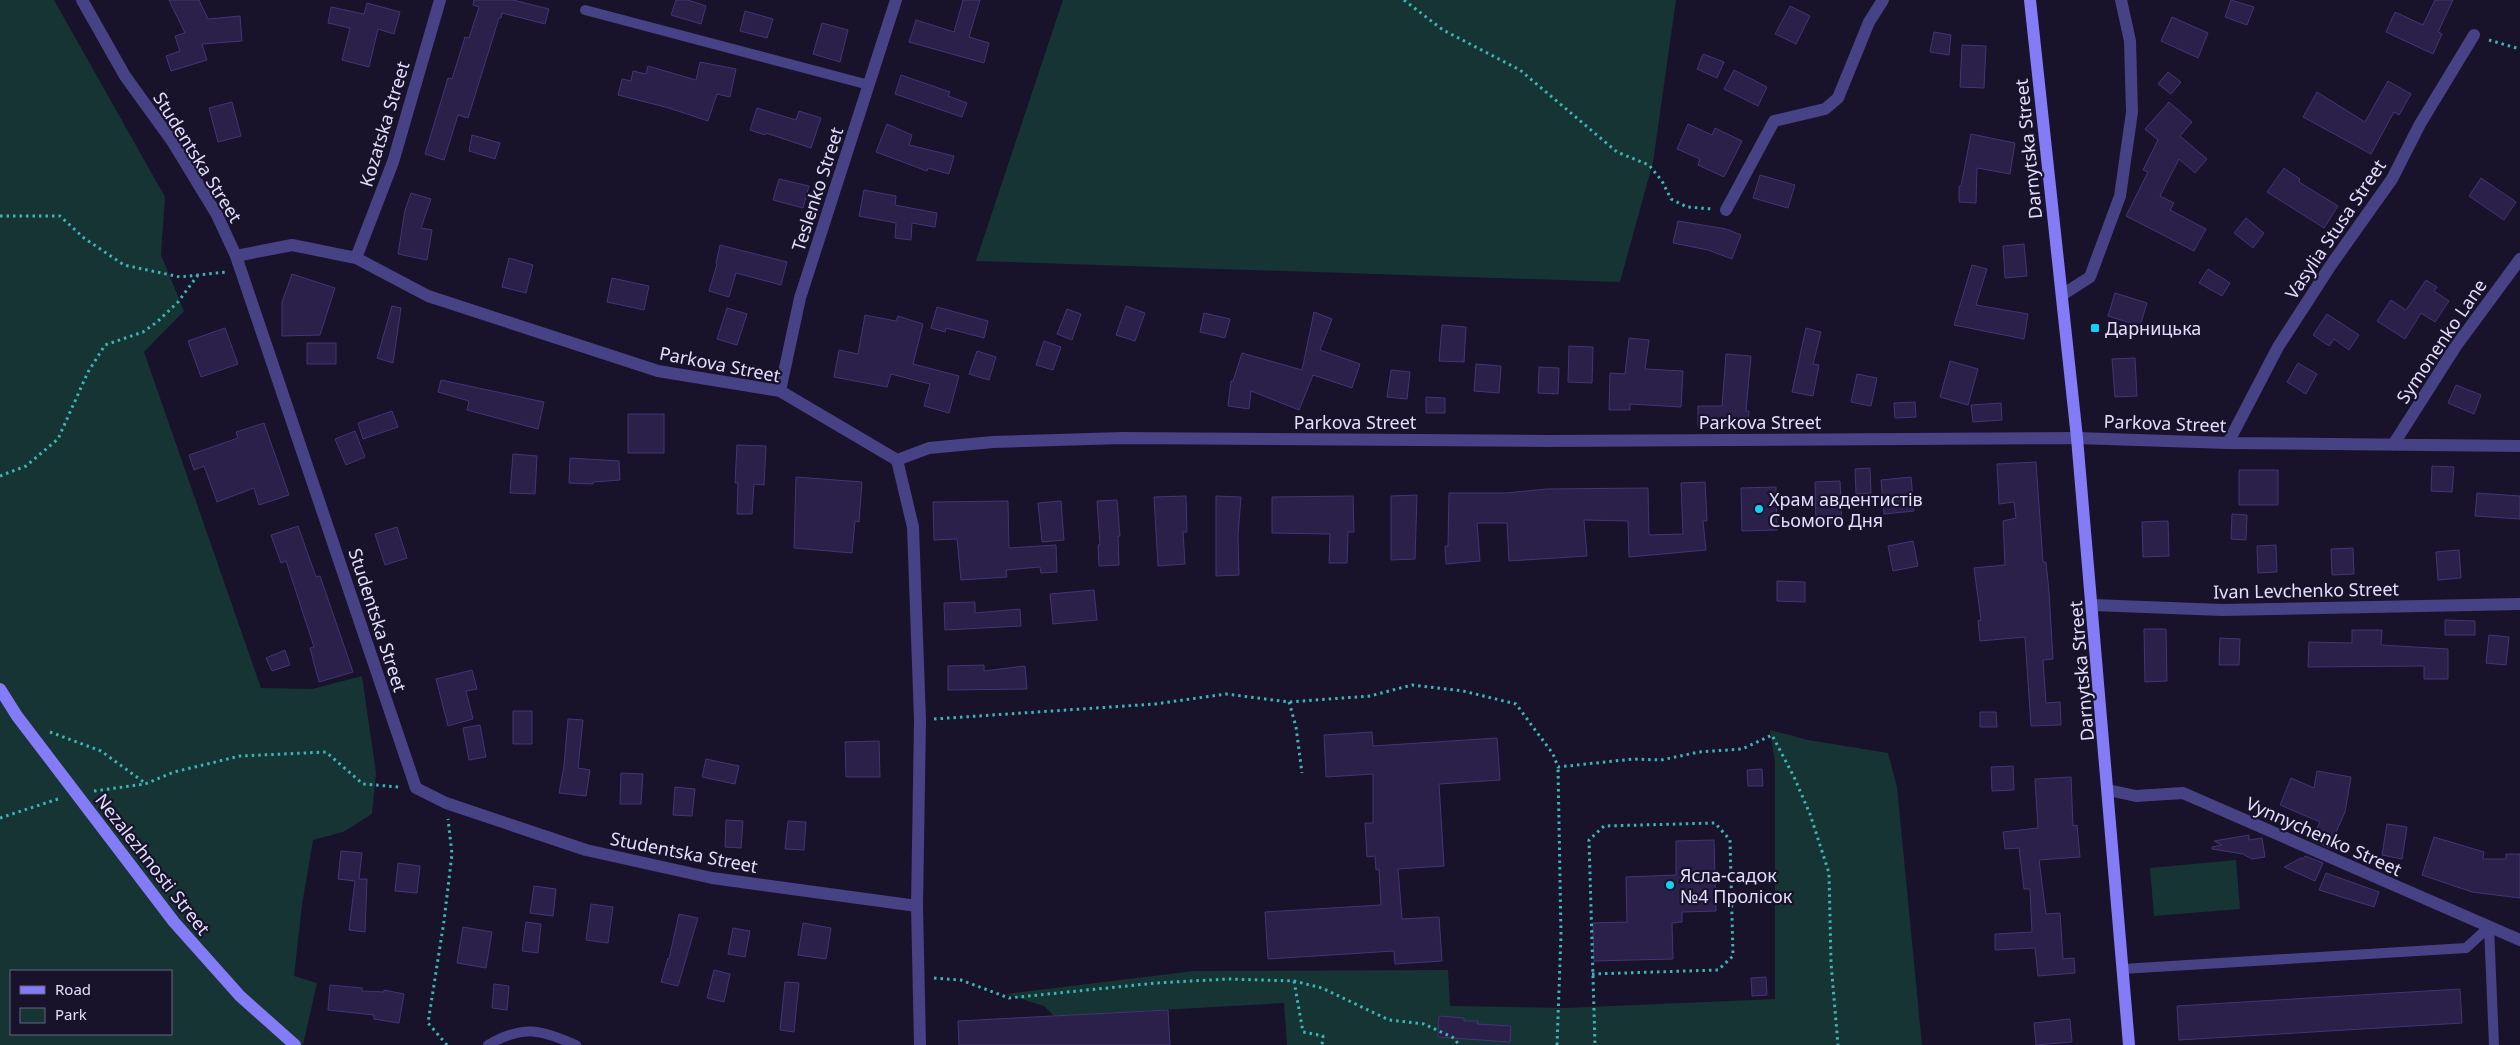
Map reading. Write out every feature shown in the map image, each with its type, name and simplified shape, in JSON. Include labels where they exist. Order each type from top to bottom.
[{"type":"street","name":"Studentska Street","points":[[82,0],[125,76],[172,141],[217,215],[236,256],[416,788],[446,803],[586,850],[692,873],[917,906]]},
{"type":"street","name":"Kozatska Street","points":[[356,258],[393,162],[440,0]]},
{"type":"street","name":"Teslenko Street","points":[[780,391],[800,298],[896,0]]},
{"type":"street","points":[[1726,210],[1774,121],[1824,110],[1838,98],[1869,22],[1883,0]]},
{"type":"street","name":"Darnytska Street","points":[[2030,0],[2093,605],[2129,1045]]},
{"type":"street","points":[[2062,295],[2090,277],[2120,196],[2132,112],[2130,42],[2121,0]]},
{"type":"street","name":"Vasylia Stusa Street","points":[[2228,443],[2278,347],[2331,264],[2392,179],[2420,124],[2474,35]]},
{"type":"street","name":"Parkova Street","points":[[236,256],[292,246],[356,258],[428,296],[658,371],[780,391],[897,460],[929,448],[993,442],[1122,438],[1556,441],[2077,438],[2228,443],[2520,446]]},
{"type":"street","name":"Symonenko Lane","points":[[2394,445],[2456,346],[2520,259]]},
{"type":"street","points":[[897,460],[913,527],[920,720],[917,906],[920,1045]]},
{"type":"street","name":"Ivan Levchenko Street","points":[[2093,605],[2222,610],[2520,604]]},
{"type":"street","name":"Nezalezhnosti Street","points":[[0,689],[17,716],[174,922],[240,996],[295,1045]]},
{"type":"street","name":"Vynnychenko Street","points":[[2108,790],[2136,796],[2183,793],[2520,940]]},
{"type":"lane","points":[[586,10],[869,85]]},
{"type":"lane","points":[[2122,969],[2466,948],[2489,927]]},
{"type":"lane","points":[[2489,927],[2494,1045]]},
{"type":"lane","points":[[488,1045],[522,1030],[548,1034],[576,1045]]},
{"type":"path","points":[[1404,0],[1443,30],[1520,70],[1617,152],[1649,165],[1662,181],[1671,199],[1686,207],[1726,210]]},
{"type":"path","points":[[2474,35],[2520,49]]},
{"type":"path","points":[[0,216],[60,216],[84,238],[124,265],[180,277],[226,272],[236,256]]},
{"type":"path","points":[[0,476],[26,466],[58,438],[88,372],[105,346],[143,332],[157,322],[178,302],[198,275]]},
{"type":"path","points":[[920,720],[1155,704],[1226,694],[1289,702],[1370,696],[1412,685],[1463,691],[1516,704],[1553,754],[1558,768],[1561,935],[1557,1045]]},
{"type":"path","points":[[1289,702],[1296,727],[1302,773]]},
{"type":"path","points":[[47,731],[101,751],[145,784]]},
{"type":"path","points":[[1558,768],[1633,759],[1661,760],[1698,752],[1742,749],[1772,735],[1810,814],[1829,873],[1831,962],[1838,1045]]},
{"type":"path","points":[[0,818],[75,793],[145,784],[174,772],[240,756],[326,752],[363,784],[416,788]]},
{"type":"path","points":[[446,803],[452,854],[444,922],[428,1022],[447,1045]]},
{"type":"path","points":[[1592,974],[1718,970],[1733,956],[1730,840],[1715,823],[1604,826],[1589,840],[1592,974],[1595,1045]]},
{"type":"path","points":[[918,976],[961,980],[1009,998],[1156,983],[1228,979],[1294,981],[1322,988],[1389,1020],[1424,1024],[1454,1038],[1459,1045]]},
{"type":"path","points":[[1294,981],[1303,1032],[1323,1036],[1322,1045]]},
{"type":"green space","points":[[0,0],[54,0],[165,197],[161,255],[184,311],[144,352],[261,688],[312,689],[362,676],[376,773],[372,814],[343,832],[313,840],[302,905],[294,976],[317,983],[303,1045],[0,1045]]},
{"type":"green space","points":[[1063,0],[1676,0],[1653,162],[1620,282],[976,261]]},
{"type":"green space","points":[[1770,730],[1808,740],[1888,753],[1897,787],[1922,1045],[1287,1045],[1284,1003],[1054,1016],[1044,1006],[1006,994],[1194,971],[1448,970],[1450,1006],[1566,1008],[1775,999],[1775,763]]},
{"type":"green space","points":[[2236,860],[2240,909],[2154,916],[2150,868]]},
{"type":"building","points":[[169,0],[199,0],[208,19],[240,16],[242,41],[202,44],[207,60],[171,71],[166,56],[180,51],[175,36],[185,33]]},
{"type":"building","points":[[474,0],[513,0],[549,9],[545,24],[502,13],[468,118],[458,115],[444,160],[425,154],[448,78],[452,79],[465,37],[469,38],[479,7],[473,5]]},
{"type":"building","points":[[676,0],[688,0],[706,6],[701,24],[671,15]]},
{"type":"building","points":[[963,0],[980,0],[969,37],[989,43],[984,63],[909,42],[916,20],[954,32]]},
{"type":"building","points":[[2231,0],[2254,7],[2247,25],[2225,17]]},
{"type":"building","points":[[2435,0],[2453,0],[2438,32],[2442,34],[2433,54],[2386,32],[2395,12],[2423,25]]},
{"type":"building","points":[[367,3],[400,12],[394,34],[378,29],[369,67],[342,60],[350,28],[328,23],[331,7],[364,14]]},
{"type":"building","points":[[1790,6],[1810,16],[1796,44],[1775,34]]},
{"type":"building","points":[[745,11],[773,19],[767,38],[740,31]]},
{"type":"building","points":[[2172,17],[2208,33],[2198,58],[2161,41]]},
{"type":"building","points":[[822,23],[848,30],[840,62],[813,54]]},
{"type":"building","points":[[1934,32],[1951,35],[1949,55],[1930,52]]},
{"type":"building","points":[[1962,45],[1986,46],[1984,88],[1960,87]]},
{"type":"building","points":[[1703,54],[1724,62],[1717,78],[1697,69]]},
{"type":"building","points":[[700,62],[736,69],[730,97],[717,94],[708,121],[669,108],[618,95],[622,79],[631,81],[633,71],[646,74],[648,66],[696,80]]},
{"type":"building","points":[[1734,70],[1767,87],[1758,106],[1724,89]]},
{"type":"building","points":[[2168,72],[2181,82],[2171,94],[2158,84]]},
{"type":"building","points":[[901,75],[950,92],[948,96],[967,103],[962,117],[895,94]]},
{"type":"building","points":[[2388,81],[2411,94],[2399,115],[2394,112],[2371,154],[2303,117],[2317,92],[2365,122]]},
{"type":"building","points":[[232,102],[241,136],[218,142],[209,108]]},
{"type":"building","points":[[2169,102],[2192,122],[2180,136],[2207,159],[2195,173],[2179,159],[2160,196],[2174,203],[2170,210],[2206,229],[2194,251],[2126,216],[2148,172],[2143,170],[2158,140],[2145,129]]},
{"type":"building","points":[[757,108],[796,120],[799,111],[821,118],[811,148],[766,133],[765,135],[750,130]]},
{"type":"building","points":[[887,124],[912,135],[909,145],[954,156],[949,174],[928,168],[927,171],[876,152]]},
{"type":"building","points":[[1688,124],[1712,135],[1715,128],[1742,141],[1724,177],[1698,165],[1700,159],[1677,149]]},
{"type":"building","points":[[1971,134],[2015,143],[2010,174],[1977,168],[1976,203],[1959,202],[1959,186],[1961,186]]},
{"type":"building","points":[[472,135],[500,143],[495,159],[469,151]]},
{"type":"building","points":[[2284,168],[2300,179],[2299,182],[2338,206],[2324,228],[2267,192]]},
{"type":"building","points":[[1760,175],[1795,185],[1788,208],[1753,198]]},
{"type":"building","points":[[2481,178],[2516,202],[2504,220],[2469,196]]},
{"type":"building","points":[[779,179],[809,186],[803,208],[773,200]]},
{"type":"building","points":[[864,190],[896,196],[895,205],[937,213],[935,227],[912,223],[911,240],[895,238],[896,223],[859,216]]},
{"type":"building","points":[[411,193],[431,199],[421,228],[432,230],[427,260],[398,254],[405,210]]},
{"type":"building","points":[[2246,218],[2264,233],[2253,248],[2234,233]]},
{"type":"building","points":[[1678,221],[1726,229],[1741,235],[1732,259],[1708,250],[1673,243]]},
{"type":"building","points":[[2024,244],[2027,276],[2005,278],[2003,246]]},
{"type":"building","points":[[720,245],[787,262],[781,285],[736,273],[729,297],[709,291],[717,264]]},
{"type":"building","points":[[509,258],[533,265],[526,293],[502,287]]},
{"type":"building","points":[[1972,265],[1987,269],[1976,305],[2028,314],[2024,339],[1954,325]]},
{"type":"building","points":[[2208,269],[2230,283],[2222,296],[2199,283]]},
{"type":"building","points":[[292,274],[335,288],[320,335],[282,336],[282,302]]},
{"type":"building","points":[[612,278],[649,286],[644,310],[607,302]]},
{"type":"building","points":[[2426,280],[2437,287],[2434,291],[2449,301],[2435,322],[2421,313],[2405,339],[2377,321],[2391,300],[2406,310]]},
{"type":"building","points":[[2115,293],[2147,303],[2140,326],[2108,316]]},
{"type":"building","points":[[392,306],[401,308],[393,363],[377,358]]},
{"type":"building","points":[[1126,306],[1145,313],[1135,341],[1116,335]]},
{"type":"building","points":[[937,307],[988,321],[984,338],[946,328],[945,332],[931,328]]},
{"type":"building","points":[[727,308],[747,314],[737,345],[717,339]]},
{"type":"building","points":[[1067,309],[1081,314],[1072,340],[1057,334]]},
{"type":"building","points":[[1314,312],[1332,319],[1320,350],[1360,364],[1352,388],[1313,375],[1299,410],[1251,391],[1249,409],[1228,406],[1231,381],[1233,381],[1242,353],[1302,370]]},
{"type":"building","points":[[1204,313],[1230,319],[1225,338],[1200,332]]},
{"type":"building","points":[[2327,314],[2359,335],[2349,350],[2334,339],[2329,346],[2313,335]]},
{"type":"building","points":[[865,315],[896,321],[898,316],[923,324],[913,364],[959,376],[949,413],[924,406],[930,384],[891,374],[887,387],[834,377],[839,350],[858,354]]},
{"type":"building","points":[[1442,325],[1466,327],[1464,362],[1439,361]]},
{"type":"building","points":[[225,328],[238,364],[201,377],[188,341]]},
{"type":"building","points":[[1806,328],[1821,332],[1813,364],[1819,365],[1813,396],[1792,392]]},
{"type":"building","points":[[1629,338],[1649,340],[1645,369],[1683,371],[1681,407],[1630,404],[1630,410],[1609,410],[1610,373],[1625,374]]},
{"type":"building","points":[[1044,341],[1061,347],[1053,370],[1036,365]]},
{"type":"building","points":[[307,343],[336,343],[336,364],[307,364]]},
{"type":"building","points":[[1569,346],[1593,347],[1592,383],[1568,382]]},
{"type":"building","points":[[977,351],[996,357],[989,380],[969,374]]},
{"type":"building","points":[[1726,354],[1751,356],[1746,411],[1749,411],[1748,426],[1698,426],[1698,406],[1722,406]]},
{"type":"building","points":[[2135,358],[2137,396],[2115,397],[2112,359]]},
{"type":"building","points":[[1950,361],[1978,369],[1968,405],[1940,397]]},
{"type":"building","points":[[2298,363],[2317,374],[2306,394],[2287,382]]},
{"type":"building","points":[[1476,364],[1501,366],[1499,393],[1474,391]]},
{"type":"building","points":[[1539,367],[1559,368],[1558,394],[1538,393]]},
{"type":"building","points":[[1391,370],[1410,372],[1407,399],[1387,397]]},
{"type":"building","points":[[1857,374],[1877,378],[1871,406],[1851,402]]},
{"type":"building","points":[[441,380],[544,402],[538,429],[467,410],[469,401],[438,392]]},
{"type":"building","points":[[2456,385],[2481,395],[2474,414],[2448,403]]},
{"type":"building","points":[[1426,397],[1445,398],[1445,413],[1426,413]]},
{"type":"building","points":[[1915,402],[1916,417],[1895,418],[1894,403]]},
{"type":"building","points":[[2001,403],[2002,420],[1973,422],[1971,405]]},
{"type":"building","points":[[392,411],[398,427],[363,439],[358,423]]},
{"type":"building","points":[[628,414],[664,414],[664,453],[628,453]]},
{"type":"building","points":[[264,423],[289,495],[259,505],[254,488],[217,502],[204,466],[194,470],[189,455],[238,438],[236,432]]},
{"type":"building","points":[[355,431],[365,457],[346,465],[335,439]]},
{"type":"building","points":[[737,445],[766,446],[764,485],[754,484],[752,514],[737,514],[738,483],[735,483]]},
{"type":"building","points":[[513,454],[537,456],[535,494],[510,493]]},
{"type":"building","points":[[570,458],[619,461],[620,480],[593,482],[593,484],[569,483]]},
{"type":"building","points":[[2036,462],[2043,562],[2046,562],[2049,592],[2053,659],[2043,660],[2046,703],[2060,702],[2061,725],[2031,726],[2025,637],[1980,641],[1978,621],[1981,620],[1974,568],[2005,565],[2003,521],[2016,518],[2014,502],[1999,504],[1997,464]]},
{"type":"building","points":[[2432,466],[2454,467],[2452,492],[2431,491]]},
{"type":"building","points":[[1870,468],[1871,493],[1856,494],[1855,469]]},
{"type":"building","points":[[2239,470],[2278,470],[2278,505],[2239,505]]},
{"type":"building","points":[[796,477],[862,482],[859,522],[855,521],[852,553],[794,548]]},
{"type":"building","points":[[1911,477],[1914,511],[1884,514],[1881,480]]},
{"type":"building","points":[[1840,481],[1842,523],[1816,524],[1815,482]]},
{"type":"building","points":[[1705,482],[1707,521],[1703,521],[1706,550],[1629,557],[1628,521],[1584,520],[1587,556],[1509,561],[1507,523],[1477,523],[1480,561],[1446,564],[1445,546],[1448,546],[1449,493],[1506,493],[1547,489],[1648,488],[1649,535],[1683,534],[1681,483]]},
{"type":"building","name":"Храм авдентистів Сьомого Дня","points":[[1776,487],[1777,530],[1742,531],[1741,488]]},
{"type":"building","points":[[2477,493],[2520,496],[2520,519],[2475,516]]},
{"type":"building","points":[[1417,495],[1415,559],[1391,560],[1391,496]]},
{"type":"building","points":[[1186,496],[1187,532],[1183,532],[1185,564],[1158,566],[1154,497]]},
{"type":"building","points":[[1216,496],[1241,497],[1238,535],[1239,575],[1216,576]]},
{"type":"building","points":[[1353,496],[1354,532],[1348,532],[1347,563],[1329,563],[1330,534],[1272,533],[1272,497]]},
{"type":"building","points":[[1117,500],[1120,536],[1118,536],[1119,565],[1099,566],[1098,545],[1100,545],[1097,501]]},
{"type":"building","points":[[1008,501],[1009,548],[1056,545],[1057,572],[1041,573],[1040,567],[1006,570],[1007,577],[961,580],[957,539],[934,540],[933,502]]},
{"type":"building","points":[[1061,501],[1064,540],[1042,542],[1038,503]]},
{"type":"building","points":[[2232,514],[2247,515],[2246,540],[2231,539]]},
{"type":"building","points":[[2168,521],[2169,556],[2143,557],[2142,522]]},
{"type":"building","points":[[298,526],[316,577],[320,576],[353,672],[319,682],[310,648],[314,647],[286,561],[281,563],[271,535]]},
{"type":"building","points":[[397,527],[407,558],[385,565],[375,534]]},
{"type":"building","points":[[1913,541],[1918,566],[1893,571],[1888,546]]},
{"type":"building","points":[[2276,545],[2277,572],[2258,573],[2257,546]]},
{"type":"building","points":[[2353,548],[2354,574],[2332,575],[2331,549]]},
{"type":"building","points":[[2459,550],[2461,578],[2438,580],[2436,552]]},
{"type":"building","points":[[1777,581],[1805,582],[1805,602],[1777,601]]},
{"type":"building","points":[[1094,590],[1097,620],[1053,624],[1050,594]]},
{"type":"building","points":[[975,602],[975,613],[1020,609],[1021,626],[945,630],[944,603]]},
{"type":"building","points":[[2445,620],[2475,621],[2475,635],[2445,635]]},
{"type":"building","points":[[2144,629],[2166,629],[2167,681],[2145,682]]},
{"type":"building","points":[[2352,630],[2382,630],[2381,645],[2448,649],[2448,679],[2424,679],[2424,666],[2308,667],[2309,642],[2352,643]]},
{"type":"building","points":[[2489,635],[2509,637],[2506,665],[2486,663]]},
{"type":"building","points":[[2220,638],[2240,639],[2239,665],[2219,665]]},
{"type":"building","points":[[285,650],[290,665],[272,671],[266,658]]},
{"type":"building","points":[[984,665],[984,671],[1025,666],[1027,689],[948,690],[948,666]]},
{"type":"building","points":[[472,670],[477,689],[466,691],[473,719],[448,726],[436,679]]},
{"type":"building","points":[[513,711],[532,711],[532,744],[513,744]]},
{"type":"building","points":[[1980,712],[1996,712],[1997,727],[1980,727]]},
{"type":"building","points":[[568,719],[583,720],[578,768],[590,770],[586,796],[559,793],[564,766]]},
{"type":"building","points":[[480,725],[486,757],[469,760],[463,728]]},
{"type":"building","points":[[1372,732],[1373,746],[1497,738],[1500,780],[1439,784],[1444,866],[1398,869],[1402,919],[1439,917],[1442,961],[1395,964],[1394,951],[1268,959],[1265,912],[1381,905],[1379,869],[1376,870],[1375,856],[1367,857],[1365,823],[1373,823],[1373,774],[1326,777],[1324,735]]},
{"type":"building","points":[[879,741],[880,777],[846,777],[845,742]]},
{"type":"building","points":[[706,759],[739,766],[735,784],[702,777]]},
{"type":"building","points":[[2013,766],[2014,790],[1992,791],[1991,767]]},
{"type":"building","points":[[1762,769],[1763,786],[1748,786],[1747,770]]},
{"type":"building","points":[[2317,771],[2351,777],[2345,812],[2329,848],[2312,840],[2320,822],[2280,805],[2291,778],[2314,788]]},
{"type":"building","points":[[621,773],[643,774],[641,804],[620,804]]},
{"type":"building","points":[[2071,777],[2073,826],[2077,825],[2080,857],[2039,860],[2046,914],[2060,913],[2063,959],[2074,958],[2075,973],[2038,976],[2035,948],[1995,950],[1995,934],[2032,932],[2030,889],[2024,889],[2019,848],[2005,849],[2003,832],[2038,828],[2035,779]]},
{"type":"building","points":[[675,787],[695,789],[692,816],[673,815]]},
{"type":"building","points":[[726,820],[743,821],[741,848],[725,847]]},
{"type":"building","points":[[788,821],[806,822],[804,850],[785,849]]},
{"type":"building","points":[[2387,824],[2407,827],[2402,859],[2382,855]]},
{"type":"building","points":[[2249,835],[2249,840],[2262,838],[2265,857],[2252,859],[2243,854],[2212,849],[2212,847],[2222,845],[2214,841]]},
{"type":"building","points":[[2434,837],[2484,852],[2483,859],[2506,859],[2506,854],[2520,854],[2520,898],[2472,892],[2422,875]]},
{"type":"building","points":[[1714,840],[1716,911],[1682,912],[1682,922],[1672,923],[1673,959],[1594,961],[1593,923],[1627,922],[1626,877],[1676,875],[1676,841]]},
{"type":"building","points":[[341,851],[362,853],[359,879],[367,879],[365,932],[349,930],[355,881],[338,879]]},
{"type":"building","points":[[2305,856],[2323,863],[2315,881],[2284,867],[2301,858],[2303,859]]},
{"type":"building","points":[[398,863],[420,866],[417,893],[395,891]]},
{"type":"building","points":[[2326,873],[2379,892],[2374,907],[2319,890]]},
{"type":"building","points":[[534,886],[556,889],[553,916],[530,913]]},
{"type":"building","points":[[591,904],[613,907],[608,943],[586,940]]},
{"type":"building","points":[[679,914],[698,918],[678,986],[661,982],[669,959]]},
{"type":"building","points":[[526,922],[541,924],[538,953],[522,951]]},
{"type":"building","points":[[803,923],[831,928],[826,959],[798,955]]},
{"type":"building","points":[[463,927],[492,932],[486,968],[457,963]]},
{"type":"building","points":[[733,928],[750,931],[745,957],[728,954]]},
{"type":"building","points":[[714,970],[730,974],[724,1002],[707,998]]},
{"type":"building","points":[[1766,977],[1767,995],[1752,996],[1751,978]]},
{"type":"building","points":[[785,982],[799,983],[794,1032],[780,1030]]},
{"type":"building","points":[[494,984],[509,986],[507,1010],[492,1008]]},
{"type":"building","points":[[330,985],[362,988],[362,991],[384,992],[384,990],[404,994],[399,1023],[374,1019],[374,1015],[328,1010]]},
{"type":"building","points":[[2460,989],[2462,1023],[2179,1040],[2177,1006]]},
{"type":"building","points":[[1168,1010],[1170,1045],[959,1045],[958,1021]]},
{"type":"building","points":[[1439,1016],[1464,1018],[1464,1021],[1478,1021],[1477,1024],[1511,1026],[1510,1042],[1438,1037]]},
{"type":"building","points":[[2070,1019],[2072,1042],[2036,1045],[2034,1023]]},
{"type":"place","name":"Дарницька","points":[[2095,328]]},
{"type":"place","name":"Храм авдентистів Сьомого Дня","points":[[1759,509]]},
{"type":"place","name":"Ясла-садок №4 Пролісок","points":[[1670,885]]}]
